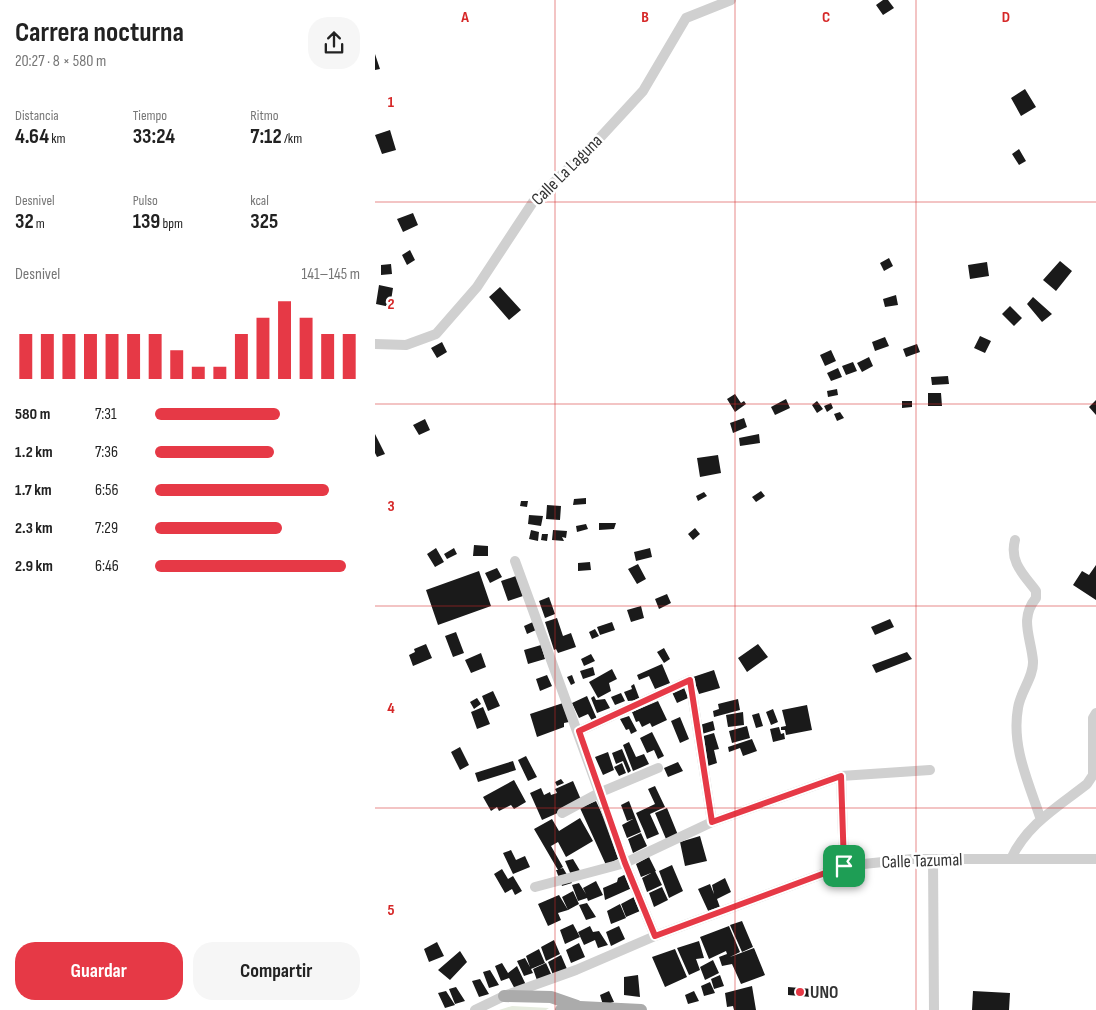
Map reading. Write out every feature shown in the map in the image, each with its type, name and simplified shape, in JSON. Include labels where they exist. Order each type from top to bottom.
[{"type":"main road","points":[[504,996],[551,997],[580,1007]]},
{"type":"main road","points":[[561,1010],[580,1007],[641,1010]]},
{"type":"street","name":"Calle La Laguna","points":[[375,344],[406,345],[436,334],[477,287],[533,202],[596,142],[643,91],[686,18],[731,0]]},
{"type":"street","points":[[1015,540],[1013,556],[1023,578],[1036,591],[1036,598],[1030,605],[1026,617],[1028,640],[1033,662],[1032,670],[1019,698],[1015,732],[1019,753],[1041,820]]},
{"type":"street","points":[[515,561],[579,731],[625,863],[655,936]]},
{"type":"street","points":[[579,731],[690,680],[712,822]]},
{"type":"street","points":[[1011,859],[1018,844],[1041,820],[1087,784],[1093,775],[1093,718],[1096,714]]},
{"type":"street","points":[[562,813],[601,792],[659,768]]},
{"type":"street","points":[[535,887],[625,863],[712,822],[841,776],[930,770]]},
{"type":"street","points":[[841,776],[844,866]]},
{"type":"street","points":[[933,859],[934,1010]]},
{"type":"street","name":"Calle Tazumal","points":[[475,1010],[504,996],[576,970],[655,936],[844,866],[933,859],[1096,859]]},
{"type":"shaded area","points":[[512,1006],[549,1008],[546,1010],[499,1010]]},
{"type":"building","points":[[883,0],[888,0],[894,8],[883,15],[876,5]]},
{"type":"building","points":[[375,54],[380,69],[375,70]]},
{"type":"building","points":[[1025,89],[1036,107],[1021,116],[1011,98]]},
{"type":"building","points":[[390,130],[396,150],[382,154],[375,135]]},
{"type":"building","points":[[1019,149],[1026,161],[1019,165],[1012,154]]},
{"type":"building","points":[[413,213],[418,225],[403,232],[397,219]]},
{"type":"building","points":[[410,250],[415,260],[407,265],[402,255]]},
{"type":"building","points":[[889,258],[893,266],[884,271],[880,263]]},
{"type":"building","points":[[1060,261],[1072,271],[1056,291],[1043,280]]},
{"type":"building","points":[[987,262],[989,276],[970,279],[968,265]]},
{"type":"building","points":[[391,264],[392,274],[381,275],[381,265]]},
{"type":"building","points":[[379,285],[393,288],[390,307],[376,304]]},
{"type":"building","points":[[500,287],[521,310],[509,320],[489,297]]},
{"type":"building","points":[[896,295],[898,305],[885,307],[883,299]]},
{"type":"building","points":[[1033,297],[1052,314],[1042,322],[1027,304]]},
{"type":"building","points":[[1010,306],[1022,318],[1014,326],[1002,314]]},
{"type":"building","points":[[980,336],[991,341],[985,353],[974,348]]},
{"type":"building","points":[[885,337],[889,346],[875,351],[872,342]]},
{"type":"building","points":[[442,342],[447,352],[437,358],[431,348]]},
{"type":"building","points":[[917,344],[920,352],[906,357],[903,349]]},
{"type":"building","points":[[831,350],[836,361],[825,366],[820,355]]},
{"type":"building","points":[[869,357],[873,366],[862,372],[857,363]]},
{"type":"building","points":[[853,362],[857,371],[846,375],[842,366]]},
{"type":"building","points":[[838,368],[842,377],[831,381],[827,373]]},
{"type":"building","points":[[948,376],[949,384],[932,385],[931,377]]},
{"type":"building","points":[[837,389],[838,395],[828,397],[827,391]]},
{"type":"building","points":[[928,393],[941,393],[942,406],[928,406]]},
{"type":"building","points":[[735,394],[741,403],[744,401],[746,404],[735,412],[727,399]]},
{"type":"building","points":[[786,399],[790,408],[775,415],[771,407]]},
{"type":"building","points":[[1096,400],[1096,415],[1089,407]]},
{"type":"building","points":[[817,401],[823,409],[817,413],[812,405]]},
{"type":"building","points":[[902,401],[912,401],[912,407],[902,408]]},
{"type":"building","points":[[831,403],[833,408],[827,412],[824,406]]},
{"type":"building","points":[[840,412],[844,418],[837,421],[834,414]]},
{"type":"building","points":[[744,418],[747,427],[733,433],[730,423]]},
{"type":"building","points":[[425,419],[430,430],[419,435],[413,425]]},
{"type":"building","points":[[375,434],[385,454],[377,457],[375,453]]},
{"type":"building","points":[[759,434],[760,443],[740,446],[739,438]]},
{"type":"building","points":[[718,455],[721,473],[700,477],[697,458]]},
{"type":"building","points":[[761,491],[765,496],[756,502],[752,497]]},
{"type":"building","points":[[704,492],[707,496],[698,501],[696,496]]},
{"type":"building","points":[[586,498],[586,504],[573,505],[574,499]]},
{"type":"building","points":[[521,501],[528,501],[527,507],[520,506]]},
{"type":"building","points":[[547,505],[561,506],[560,520],[546,519]]},
{"type":"building","points":[[529,515],[543,516],[541,526],[528,524]]},
{"type":"building","points":[[599,523],[616,523],[614,529],[599,530]]},
{"type":"building","points":[[586,524],[588,529],[577,532],[576,526]]},
{"type":"building","points":[[695,528],[700,534],[693,540],[688,534]]},
{"type":"building","points":[[531,530],[539,532],[538,541],[529,539]]},
{"type":"building","points":[[553,530],[567,531],[566,538],[562,537],[564,541],[552,540]]},
{"type":"building","points":[[542,534],[548,534],[547,541],[541,540]]},
{"type":"building","points":[[474,545],[488,546],[488,556],[473,556]]},
{"type":"building","points":[[436,548],[444,562],[435,567],[427,554]]},
{"type":"building","points":[[454,548],[457,554],[447,559],[444,554]]},
{"type":"building","points":[[650,548],[652,557],[636,561],[634,552]]},
{"type":"building","points":[[590,562],[591,570],[578,571],[578,563]]},
{"type":"building","points":[[638,564],[646,579],[637,584],[628,569]]},
{"type":"building","points":[[1096,565],[1096,600],[1073,585],[1082,571],[1089,575]]},
{"type":"building","points":[[497,568],[502,577],[490,583],[485,573]]},
{"type":"building","points":[[479,571],[491,606],[438,625],[426,590]]},
{"type":"building","points":[[516,576],[523,596],[508,601],[501,581]]},
{"type":"building","points":[[667,594],[671,603],[659,609],[655,599]]},
{"type":"building","points":[[549,597],[555,614],[545,618],[539,601]]},
{"type":"building","points":[[641,606],[644,618],[631,622],[627,610]]},
{"type":"building","points":[[557,618],[563,636],[571,633],[576,647],[558,653],[556,649],[554,650],[545,622]]},
{"type":"building","points":[[890,619],[894,627],[875,635],[871,627]]},
{"type":"building","points":[[533,622],[536,630],[527,634],[524,626]]},
{"type":"building","points":[[612,622],[615,630],[600,635],[597,627]]},
{"type":"building","points":[[595,629],[599,636],[592,639],[589,632]]},
{"type":"building","points":[[456,632],[464,653],[453,657],[445,636]]},
{"type":"building","points":[[426,644],[432,658],[413,666],[409,655],[415,652],[414,649]]},
{"type":"building","points":[[758,644],[768,657],[747,672],[738,658]]},
{"type":"building","points":[[541,645],[545,659],[528,664],[524,650]]},
{"type":"building","points":[[664,648],[670,659],[664,663],[657,652]]},
{"type":"building","points":[[907,652],[912,659],[876,673],[872,665]]},
{"type":"building","points":[[481,653],[486,667],[471,673],[465,660]]},
{"type":"building","points":[[591,654],[595,661],[584,666],[581,659]]},
{"type":"building","points":[[662,664],[670,683],[655,689],[649,676],[639,680],[637,675]]},
{"type":"building","points":[[593,667],[595,675],[583,679],[580,671]]},
{"type":"building","points":[[612,669],[617,679],[609,683],[611,691],[598,698],[589,682]]},
{"type":"building","points":[[714,670],[720,688],[699,694],[693,677]]},
{"type":"building","points":[[547,675],[552,686],[540,691],[536,679]]},
{"type":"building","points":[[572,675],[575,683],[571,685],[567,677]]},
{"type":"building","points":[[634,684],[640,700],[628,701],[624,692],[632,689],[631,686]]},
{"type":"building","points":[[683,685],[688,698],[677,703],[671,690]]},
{"type":"building","points":[[493,691],[500,706],[488,711],[482,696]]},
{"type":"building","points":[[621,693],[625,701],[615,705],[611,697]]},
{"type":"building","points":[[587,696],[597,719],[592,721],[588,714],[579,718],[572,703]]},
{"type":"building","points":[[594,696],[596,700],[605,699],[610,708],[597,713],[591,698]]},
{"type":"building","points":[[477,698],[481,704],[474,709],[470,702]]},
{"type":"building","points":[[738,699],[740,710],[714,717],[713,711],[719,709],[718,704]]},
{"type":"building","points":[[658,701],[667,720],[652,727],[650,723],[642,727],[639,721],[636,722],[632,712]]},
{"type":"building","points":[[563,703],[569,722],[564,723],[564,727],[537,737],[530,714]]},
{"type":"building","points":[[807,705],[812,730],[786,735],[785,730],[781,730],[781,727],[786,726],[782,710]]},
{"type":"building","points":[[483,707],[490,724],[477,729],[471,712]]},
{"type":"building","points":[[773,709],[778,722],[771,725],[766,712]]},
{"type":"building","points":[[743,712],[744,725],[728,727],[726,715]]},
{"type":"building","points":[[759,713],[763,726],[756,728],[752,715]]},
{"type":"building","points":[[629,716],[637,731],[631,734],[629,729],[626,730],[620,719]]},
{"type":"building","points":[[680,717],[689,739],[680,743],[671,721]]},
{"type":"building","points":[[713,721],[715,730],[702,734],[700,725]]},
{"type":"building","points":[[747,726],[750,738],[732,743],[729,731]]},
{"type":"building","points":[[779,727],[781,734],[784,733],[785,739],[773,742],[770,729]]},
{"type":"building","points":[[652,732],[664,756],[658,759],[654,750],[647,753],[640,738]]},
{"type":"building","points":[[714,733],[719,749],[714,750],[717,763],[708,766],[700,737]]},
{"type":"building","points":[[752,739],[757,751],[743,756],[740,748],[729,752],[728,747]]},
{"type":"building","points":[[629,742],[636,757],[644,754],[649,764],[633,771],[623,745]]},
{"type":"building","points":[[460,747],[469,765],[460,770],[451,752]]},
{"type":"building","points":[[622,749],[631,771],[628,773],[623,761],[616,764],[612,753]]},
{"type":"building","points":[[608,752],[614,770],[603,775],[595,757]]},
{"type":"building","points":[[526,756],[537,777],[528,781],[518,760]]},
{"type":"building","points":[[513,761],[516,770],[478,782],[475,773]]},
{"type":"building","points":[[678,762],[683,771],[668,777],[664,768]]},
{"type":"building","points":[[622,763],[626,773],[619,776],[614,767]]},
{"type":"building","points":[[561,779],[564,783],[557,786],[555,782]]},
{"type":"building","points":[[514,780],[526,802],[514,809],[511,805],[499,811],[497,807],[491,811],[483,797]]},
{"type":"building","points":[[573,781],[582,802],[542,820],[530,793],[541,788],[544,795],[550,792],[551,795],[557,793],[555,789]]},
{"type":"building","points":[[655,786],[665,807],[650,814],[659,834],[647,839],[636,813],[655,804],[648,789]]},
{"type":"building","points":[[596,801],[622,857],[606,865],[580,808]]},
{"type":"building","points":[[629,801],[641,832],[627,838],[622,825],[633,819],[627,821],[621,805]]},
{"type":"building","points":[[667,808],[678,835],[666,839],[655,813]]},
{"type":"building","points":[[580,818],[593,841],[566,857],[558,842],[551,846],[563,867],[558,870],[534,829],[552,819],[559,831]]},
{"type":"building","points":[[641,833],[647,846],[633,853],[628,839]]},
{"type":"building","points":[[700,836],[707,861],[685,866],[680,842]]},
{"type":"building","points":[[511,850],[516,860],[525,856],[530,867],[513,874],[503,853]]},
{"type":"building","points":[[649,857],[656,871],[641,877],[636,864]]},
{"type":"building","points":[[573,859],[582,874],[572,877],[565,861]]},
{"type":"building","points":[[672,865],[683,891],[669,898],[659,871]]},
{"type":"building","points":[[563,868],[572,883],[562,886],[556,870]]},
{"type":"building","points":[[502,869],[508,879],[513,876],[522,891],[515,895],[512,889],[505,893],[494,874]]},
{"type":"building","points":[[655,871],[662,885],[647,892],[642,878]]},
{"type":"building","points":[[626,874],[632,888],[605,900],[603,888],[617,882],[618,878]]},
{"type":"building","points":[[725,878],[731,892],[717,899],[721,910],[710,915],[698,889],[710,884],[714,894],[712,885]]},
{"type":"building","points":[[596,881],[603,895],[588,901],[587,898],[578,901],[572,885],[579,883],[586,894],[583,888]]},
{"type":"building","points":[[662,887],[668,900],[654,907],[649,893]]},
{"type":"building","points":[[573,891],[579,904],[568,910],[562,897]]},
{"type":"building","points":[[559,895],[568,910],[558,913],[561,920],[548,926],[538,904]]},
{"type":"building","points":[[634,897],[640,911],[626,917],[621,904]]},
{"type":"building","points":[[587,903],[596,917],[586,920],[579,905]]},
{"type":"building","points":[[620,904],[626,918],[611,924],[607,911]]},
{"type":"building","points":[[742,921],[753,947],[742,952],[730,925]]},
{"type":"building","points":[[573,924],[580,937],[565,944],[560,930]]},
{"type":"building","points":[[590,926],[593,932],[599,931],[608,945],[598,948],[595,940],[584,945],[578,932]]},
{"type":"building","points":[[619,926],[625,939],[611,946],[606,932]]},
{"type":"building","points":[[729,926],[740,952],[730,957],[754,948],[765,975],[741,984],[732,964],[722,966],[719,957],[727,954],[726,951],[709,959],[700,937]]},
{"type":"building","points":[[554,940],[560,954],[546,961],[541,947]]},
{"type":"building","points":[[699,941],[704,958],[696,959],[700,970],[689,975],[677,948]]},
{"type":"building","points":[[437,942],[444,956],[429,962],[424,949]]},
{"type":"building","points":[[579,943],[585,957],[571,963],[566,950]]},
{"type":"building","points":[[539,949],[545,963],[531,969],[533,973],[524,976],[517,961],[525,958],[530,967],[526,956]]},
{"type":"building","points":[[675,949],[687,977],[665,987],[652,957]]},
{"type":"building","points":[[460,951],[467,962],[450,980],[438,970]]},
{"type":"building","points":[[561,955],[567,969],[553,975],[548,962]]},
{"type":"building","points":[[713,960],[719,973],[705,980],[700,967]]},
{"type":"building","points":[[502,963],[508,973],[517,966],[526,985],[516,991],[509,978],[501,981],[495,966]]},
{"type":"building","points":[[546,963],[552,976],[538,983],[533,969]]},
{"type":"building","points":[[490,970],[499,985],[489,988],[483,972]]},
{"type":"building","points":[[638,975],[640,997],[624,995],[624,977]]},
{"type":"building","points":[[720,975],[724,986],[714,989],[711,979]]},
{"type":"building","points":[[480,979],[489,994],[479,997],[472,981]]},
{"type":"building","points":[[710,982],[715,993],[704,996],[701,986]]},
{"type":"building","points":[[752,986],[756,1010],[734,1010],[733,1006],[727,1007],[725,993]]},
{"type":"building","name":"UNO","points":[[829,986],[838,986],[838,995],[829,994]]},
{"type":"building","points":[[456,987],[465,1001],[455,1004],[449,989]]},
{"type":"building","name":"UNO","points":[[788,987],[812,989],[811,997],[788,995]]},
{"type":"building","points":[[446,991],[455,1005],[445,1008],[438,993]]},
{"type":"building","points":[[609,991],[614,1002],[603,1005],[600,995]]},
{"type":"building","points":[[694,991],[699,1001],[688,1004],[685,995]]},
{"type":"building","points":[[973,991],[1010,993],[1009,1010],[972,1010]]},
{"type":"place","name":"UNO","points":[[800,992]]},
{"type":"route","points":[[690,680],[712,822],[841,776],[844,866],[655,936],[625,863],[579,731],[690,680]]}]
